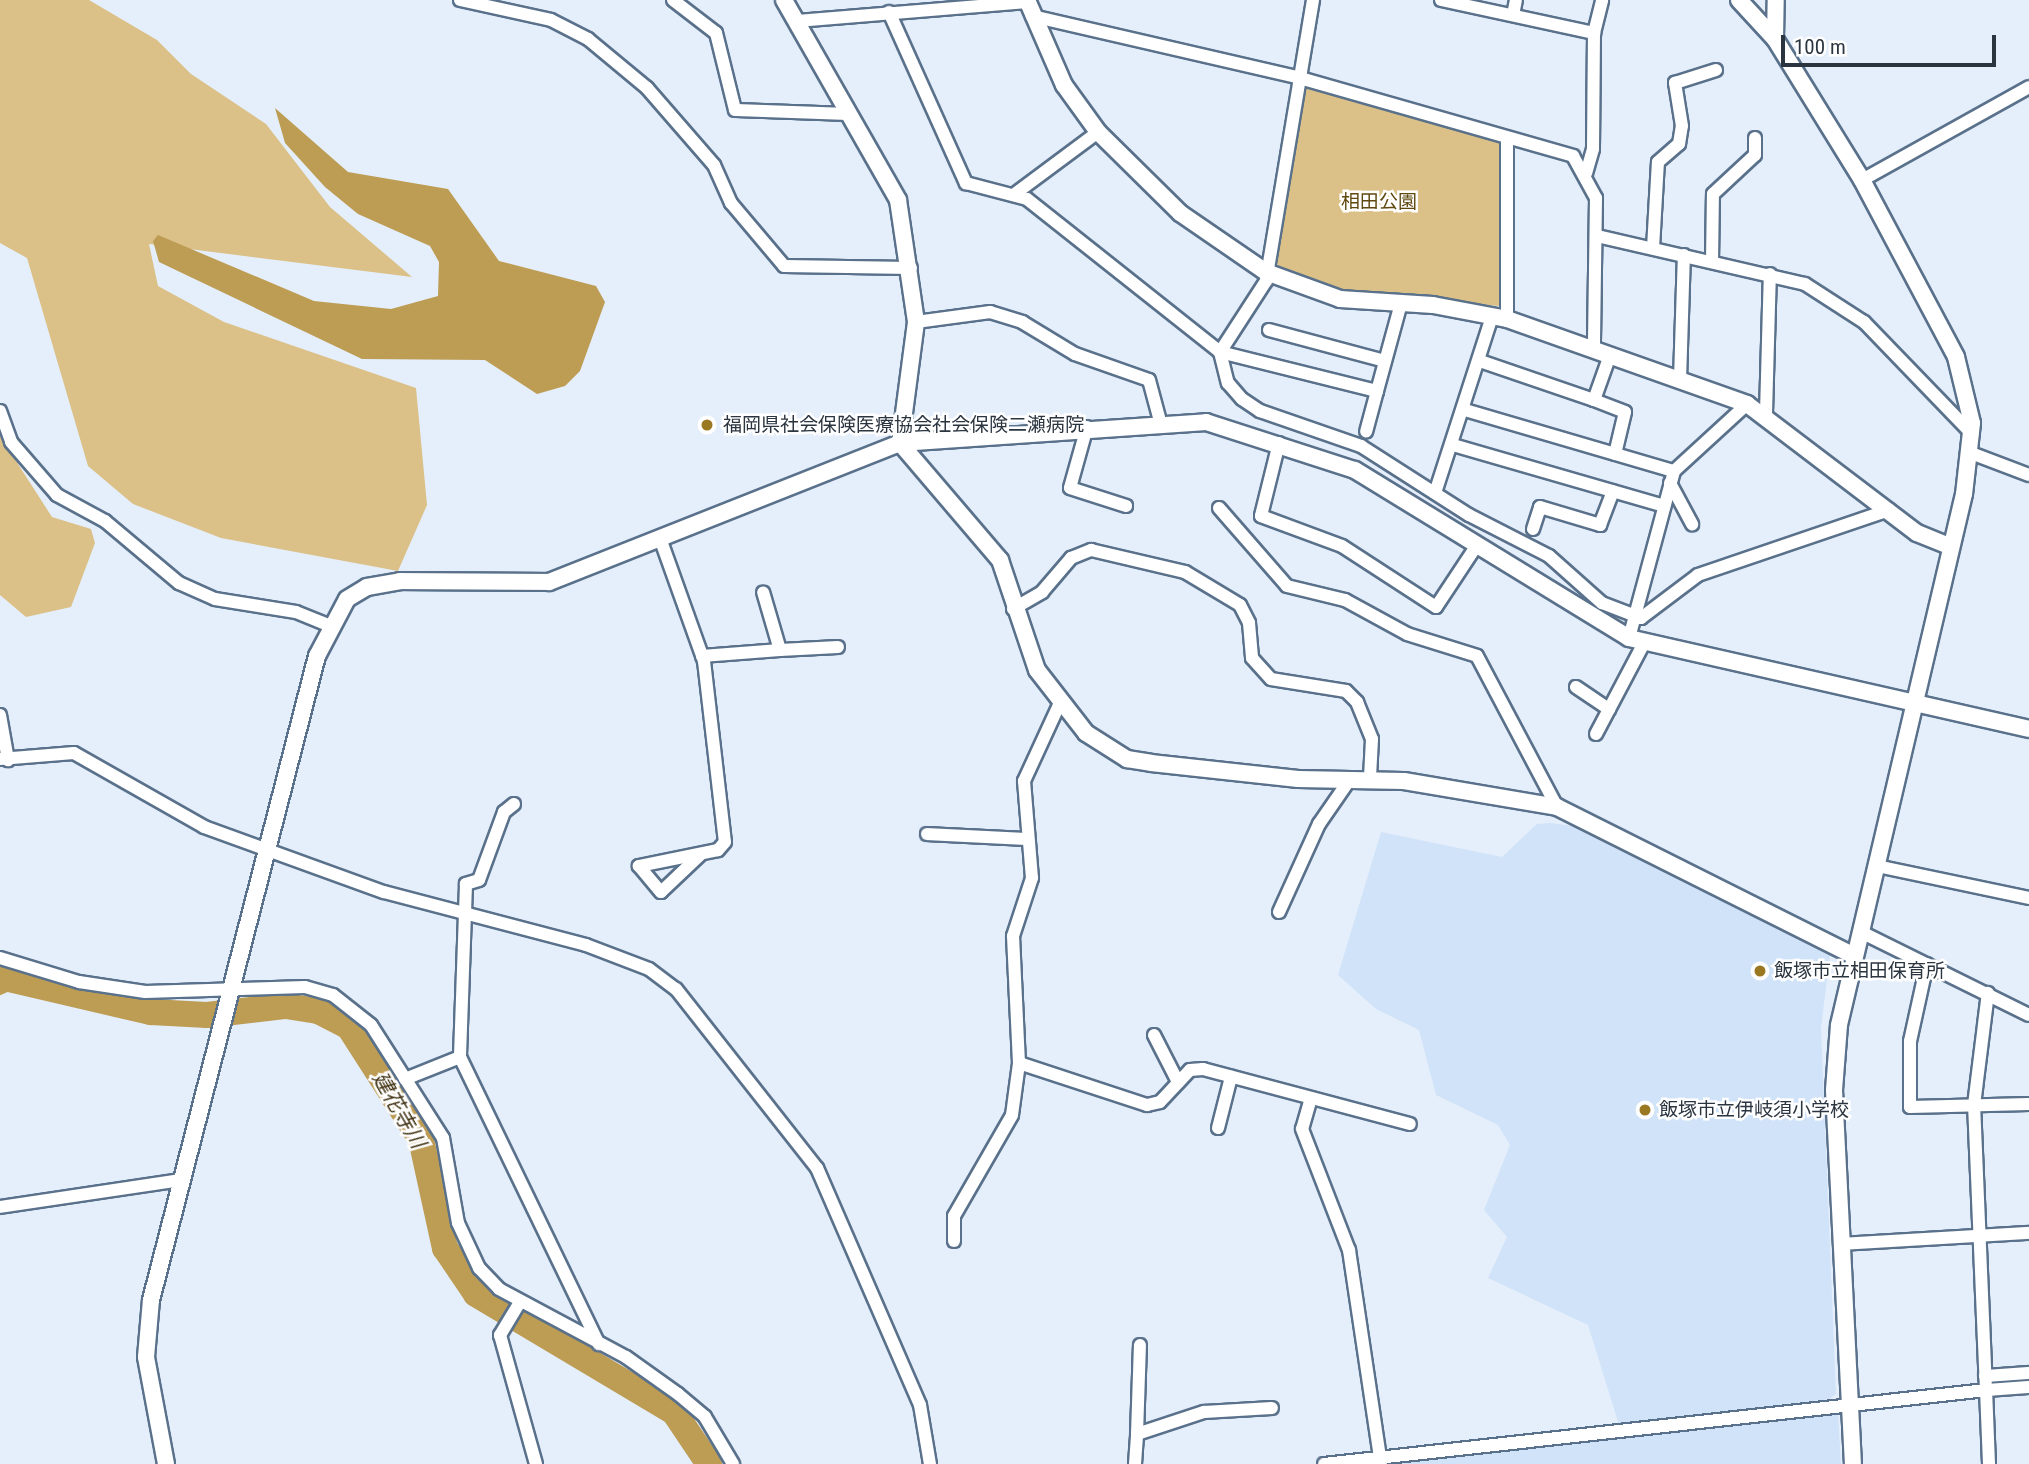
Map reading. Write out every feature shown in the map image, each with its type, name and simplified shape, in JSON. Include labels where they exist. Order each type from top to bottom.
[{"type":"street","points":[[460,0],[551,20],[588,39],[647,88],[714,165],[731,203],[784,266],[911,268]]},
{"type":"street","points":[[673,0],[716,33],[735,110],[849,114]]},
{"type":"street","points":[[785,0],[898,200],[911,268],[916,322],[900,443],[994,551],[1013,610],[1059,705],[1086,733],[1127,759],[1350,779],[1370,778],[1556,807],[1852,955]]},
{"type":"street","points":[[1313,0],[1266,271],[1220,352],[1228,383],[1260,411],[1355,442],[1435,493],[1549,556],[1602,603],[1633,616],[1649,616],[1698,575],[1889,510]]},
{"type":"street","points":[[1441,0],[1594,33]]},
{"type":"street","points":[[1513,15],[1517,0]]},
{"type":"street","points":[[1586,173],[1593,149],[1594,33],[1602,0]]},
{"type":"street","points":[[1739,0],[1775,39],[1862,180],[1956,357],[1969,395],[1971,453],[1911,704],[1877,866],[1861,932],[1852,955],[1834,1090],[1853,1464]]},
{"type":"street","points":[[1775,39],[1776,0]]},
{"type":"street","points":[[797,20],[889,12],[1028,6],[1300,78],[1507,140],[1564,152],[1586,173],[1596,198],[1594,349]]},
{"type":"street","points":[[1028,6],[1064,85],[1098,132],[1180,214],[1266,271],[1340,299],[1401,303],[1500,318],[1747,404],[1766,413],[1917,533],[1949,546]]},
{"type":"street","points":[[889,12],[966,183],[1016,193],[1220,352],[1377,391]]},
{"type":"street","points":[[1653,248],[1658,162],[1679,144],[1682,127],[1675,83],[1716,70]]},
{"type":"street","points":[[1862,180],[2029,87]]},
{"type":"street","points":[[1016,193],[1098,132]]},
{"type":"street","points":[[1712,262],[1713,194],[1755,155],[1755,138]]},
{"type":"street","points":[[1435,493],[1480,361],[1500,318],[1507,140]]},
{"type":"street","points":[[1597,236],[1770,274],[1841,303],[1972,434]]},
{"type":"street","points":[[1680,380],[1684,255]]},
{"type":"street","points":[[1766,413],[1770,274]]},
{"type":"street","points":[[1366,432],[1401,303]]},
{"type":"street","points":[[916,322],[990,312],[1021,322],[1075,354],[1149,380],[1160,421]]},
{"type":"street","points":[[1269,330],[1385,361]]},
{"type":"street","points":[[1594,400],[1610,355]]},
{"type":"street","points":[[1480,361],[1625,412],[1615,454]]},
{"type":"street","points":[[1596,734],[1637,639],[1633,616],[1672,477],[1747,404]]},
{"type":"street","points":[[1465,410],[1615,454],[1672,477],[1692,524]]},
{"type":"street","points":[[0,411],[11,442],[57,495],[105,521],[179,583],[215,599],[296,612],[328,625]]},
{"type":"street","points":[[166,1464],[145,1335],[180,1180],[219,1024],[270,848],[328,625],[347,599],[383,583],[549,582],[661,541],[900,443],[1160,421],[1206,422],[1279,443],[1355,470],[1476,545],[1637,639],[2029,729]]},
{"type":"street","points":[[1087,427],[1070,488],[1126,506]]},
{"type":"street","points":[[1279,443],[1261,516],[1342,547],[1436,607],[1476,545]]},
{"type":"street","points":[[1453,445],[1664,506]]},
{"type":"street","points":[[1971,453],[2029,475]]},
{"type":"street","points":[[1533,529],[1541,507],[1600,525],[1613,491]]},
{"type":"street","points":[[1219,508],[1287,586],[1345,600],[1407,634],[1477,656],[1556,807]]},
{"type":"street","points":[[661,541],[702,656],[725,842],[701,854]]},
{"type":"street","points":[[1013,610],[1042,593],[1071,558],[1091,550],[1185,572],[1240,605],[1249,623],[1252,658],[1271,679],[1346,691],[1357,702],[1372,739],[1370,778]]},
{"type":"street","points":[[762,593],[780,650]]},
{"type":"street","points":[[702,656],[838,647]]},
{"type":"street","points":[[1576,687],[1609,709]]},
{"type":"street","points":[[954,1241],[954,1216],[1012,1115],[1019,1063],[1013,936],[1032,878],[1025,839],[1024,781],[1059,705]]},
{"type":"street","points":[[0,715],[4,760],[74,753],[204,827],[270,848],[384,892],[586,945],[649,969],[676,989],[817,1168],[920,1405],[930,1464]]},
{"type":"street","points":[[1279,912],[1319,824],[1350,779]]},
{"type":"street","points":[[514,804],[504,812],[479,880],[466,884],[461,912],[460,1056],[599,1344]]},
{"type":"street","points":[[927,834],[1025,839]]},
{"type":"street","points":[[1877,866],[2029,898]]},
{"type":"street","points":[[1861,932],[2028,1010]]},
{"type":"street","points":[[0,958],[79,982],[145,992],[229,992],[305,986],[333,995],[371,1025],[443,1138],[465,1245],[479,1268],[520,1302],[599,1344],[705,1417],[733,1464]]},
{"type":"street","points":[[1927,964],[1910,1041],[1910,1107],[2029,1104]]},
{"type":"street","points":[[1988,993],[1974,1105],[1989,1464]]},
{"type":"street","points":[[1154,1035],[1178,1082]]},
{"type":"street","points":[[405,1079],[460,1056]]},
{"type":"street","points":[[1019,1063],[1147,1105],[1160,1102],[1190,1070],[1231,1077],[1410,1124]]},
{"type":"street","points":[[1218,1128],[1231,1077]]},
{"type":"street","points":[[1311,1098],[1302,1129],[1349,1250],[1381,1461]]},
{"type":"street","points":[[0,1207],[180,1180]]},
{"type":"street","points":[[1842,1244],[2029,1233]]},
{"type":"street","points":[[520,1302],[500,1335],[537,1464]]},
{"type":"street","points":[[1135,1464],[1140,1345]]},
{"type":"street","points":[[1985,1376],[2029,1373]]},
{"type":"street","points":[[1324,1464],[1381,1461],[1850,1402],[2029,1387]]},
{"type":"street","points":[[1137,1434],[1204,1412],[1272,1408]]},
{"type":"shaded area","points":[[275,108],[348,172],[448,189],[499,261],[596,286],[605,302],[580,371],[565,386],[537,394],[485,360],[362,359],[159,262],[153,241],[158,235],[314,301],[391,309],[438,296],[439,262],[430,246],[358,214],[325,187],[285,143]]},
{"type":"shaded area","name":"飯塚市立伊岐須小学校","points":[[1537,824],[1573,826],[1830,955],[1821,1028],[1836,1394],[1829,1399],[1619,1425],[1588,1325],[1488,1278],[1507,1237],[1484,1210],[1510,1145],[1498,1125],[1436,1095],[1419,1030],[1376,1009],[1338,975],[1381,832],[1502,857]]},
{"type":"shaded area","points":[[1838,1412],[1841,1464],[1390,1464],[1391,1463]]},
{"type":"green space","points":[[0,0],[89,0],[157,40],[191,74],[266,124],[330,207],[412,277],[149,244],[158,286],[224,322],[416,388],[427,505],[398,571],[221,538],[133,504],[88,466],[27,258],[0,243]]},
{"type":"green space","name":"相田公園","points":[[1309,86],[1500,143],[1499,306],[1333,290],[1279,271],[1274,250],[1303,92]]},
{"type":"green space","points":[[0,436],[52,517],[91,529],[95,543],[71,607],[26,617],[0,595]]},
{"type":"waterway","name":"建花寺川","points":[[0,977],[151,1012],[207,1015],[286,1006],[318,1011],[349,1027],[421,1139],[445,1248],[476,1294],[674,1412],[709,1464]]},
{"type":"waterway","points":[[0,992],[18,984]]},
{"type":"place","name":"福岡県社会保険医療協会社会保険二瀬病院","points":[[707,425]]},
{"type":"place","name":"飯塚市立相田保育所","points":[[1760,971]]},
{"type":"place","name":"飯塚市立伊岐須小学校","points":[[1645,1110]]}]
